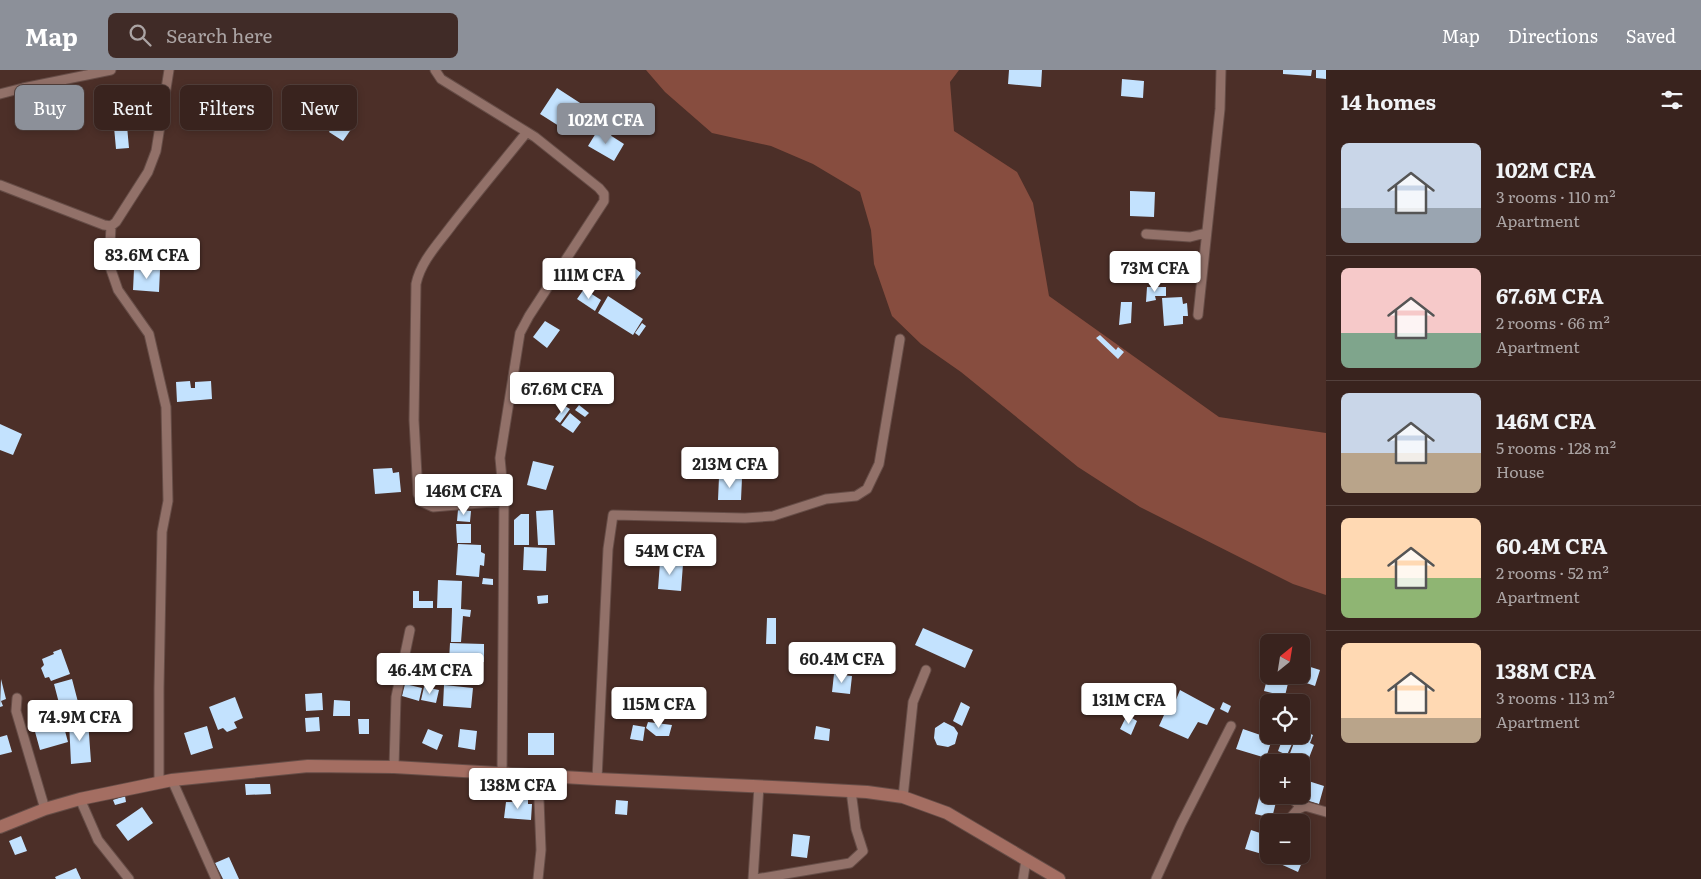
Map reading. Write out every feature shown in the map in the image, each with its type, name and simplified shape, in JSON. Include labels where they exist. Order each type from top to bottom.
[{"type":"street","points":[[0,94],[111,70]]},
{"type":"street","points":[[0,185],[111,226],[116,222],[151,165],[159,135],[168,70]]},
{"type":"street","points":[[435,70],[441,79],[528,132],[604,194],[604,201],[529,316],[520,333],[500,458],[504,501],[502,773]]},
{"type":"street","points":[[1198,315],[1220,108],[1221,70]]},
{"type":"street","points":[[504,501],[433,507],[422,502],[418,494],[414,420],[416,284],[419,271],[429,256],[476,194],[528,132]]},
{"type":"street","points":[[111,226],[109,264],[118,290],[149,334],[166,407],[168,500],[162,532],[159,782]]},
{"type":"street","points":[[1146,234],[1190,237],[1206,233]]},
{"type":"street","points":[[597,779],[608,549],[613,515],[745,518],[774,516],[826,499],[856,496],[867,489],[880,464],[900,339]]},
{"type":"street","points":[[394,767],[396,697],[410,630]]},
{"type":"street","points":[[903,797],[913,702],[926,670]]},
{"type":"street","points":[[17,698],[16,711],[45,809]]},
{"type":"street","points":[[1156,879],[1181,824],[1231,726]]},
{"type":"street","points":[[0,827],[45,809],[80,799],[172,780],[308,766],[394,767],[851,791],[903,797],[947,813],[1058,879]]},
{"type":"street","points":[[538,775],[541,850],[538,879]]},
{"type":"street","points":[[172,780],[216,879]]},
{"type":"street","points":[[760,786],[754,879],[850,863],[863,851],[856,829],[851,791]]},
{"type":"street","points":[[80,799],[98,840],[129,879]]},
{"type":"street","points":[[1298,804],[1302,807]]},
{"type":"street","points":[[1294,814],[1298,809],[1305,806],[1326,812]]},
{"type":"street","points":[[1023,879],[1026,860]]},
{"type":"shaded area","points":[[646,70],[959,70],[950,82],[954,131],[1017,172],[1033,203],[1049,296],[1219,417],[1326,433],[1326,595],[1293,584],[1140,507],[1078,467],[961,372],[921,344],[892,316],[874,264],[871,230],[860,192],[813,164],[771,146],[712,133],[665,92]]},
{"type":"building","points":[[1009,70],[1042,70],[1041,87],[1008,84]]},
{"type":"building","points":[[1283,70],[1312,70],[1311,76],[1283,74]]},
{"type":"building","points":[[1316,70],[1326,70],[1326,79],[1316,78]]},
{"type":"building","points":[[1122,79],[1144,81],[1143,98],[1121,96]]},
{"type":"building","points":[[557,88],[594,112],[585,127],[577,122],[570,133],[540,114]]},
{"type":"building","points":[[630,106],[645,118],[634,133],[619,121]]},
{"type":"building","points":[[599,128],[624,144],[614,161],[588,146]]},
{"type":"building","points":[[114,130],[127,130],[129,148],[116,149]]},
{"type":"building","points":[[330,130],[351,130],[343,141],[329,132]]},
{"type":"building","points":[[1130,191],[1155,192],[1154,217],[1130,216]]},
{"type":"building","points":[[623,259],[641,273],[630,288],[612,275]]},
{"type":"building","points":[[134,269],[160,270],[159,292],[133,290]]},
{"type":"building","points":[[1147,287],[1166,287],[1166,296],[1155,296],[1156,300],[1146,302]]},
{"type":"building","points":[[584,289],[601,300],[595,311],[577,299]]},
{"type":"building","points":[[608,296],[643,319],[633,335],[598,313]]},
{"type":"building","points":[[1182,297],[1183,304],[1187,303],[1188,316],[1183,316],[1183,324],[1164,326],[1162,298]]},
{"type":"building","points":[[1121,302],[1132,302],[1131,323],[1119,325]]},
{"type":"building","points":[[545,321],[560,330],[547,348],[533,337]]},
{"type":"building","points":[[642,323],[646,326],[639,336],[635,333]]},
{"type":"building","points":[[1100,335],[1116,350],[1118,347],[1124,352],[1118,359],[1096,338]]},
{"type":"building","points":[[190,381],[191,388],[195,388],[195,382],[211,381],[212,399],[177,402],[176,382]]},
{"type":"building","points":[[579,405],[589,413],[585,417],[575,410]]},
{"type":"building","points":[[565,406],[570,409],[560,423],[555,419]]},
{"type":"building","points":[[570,413],[581,422],[573,433],[561,425]]},
{"type":"building","points":[[0,424],[22,434],[13,455],[0,450]]},
{"type":"building","points":[[715,448],[738,450],[737,473],[714,471]]},
{"type":"building","points":[[533,461],[554,466],[546,490],[527,485]]},
{"type":"building","points":[[392,468],[393,473],[399,472],[401,492],[375,494],[373,469]]},
{"type":"building","points":[[719,477],[742,478],[741,500],[718,500]]},
{"type":"building","points":[[458,510],[471,511],[470,522],[457,521]]},
{"type":"building","points":[[553,510],[555,545],[538,545],[536,511]]},
{"type":"building","points":[[521,514],[529,514],[529,545],[514,545],[514,520]]},
{"type":"building","points":[[456,524],[471,524],[471,543],[457,543]]},
{"type":"building","points":[[458,544],[481,545],[481,552],[485,554],[484,566],[480,565],[479,577],[456,575]]},
{"type":"building","points":[[524,547],[547,548],[546,571],[523,570]]},
{"type":"building","points":[[660,562],[683,564],[681,591],[658,589]]},
{"type":"building","points":[[483,578],[493,579],[493,585],[482,584]]},
{"type":"building","points":[[438,580],[462,581],[461,609],[471,610],[470,617],[463,616],[461,642],[451,642],[452,608],[437,608]]},
{"type":"building","points":[[413,591],[419,591],[419,601],[433,601],[433,608],[413,608]]},
{"type":"building","points":[[548,595],[548,603],[538,604],[537,596]]},
{"type":"building","points":[[767,618],[776,618],[776,644],[766,644]]},
{"type":"building","points":[[923,628],[973,650],[965,668],[915,645]]},
{"type":"building","points":[[450,643],[484,644],[484,662],[449,661]]},
{"type":"building","points":[[61,649],[70,674],[51,681],[49,677],[45,678],[41,668],[44,665],[42,659]]},
{"type":"building","points":[[449,665],[480,665],[480,678],[449,678]]},
{"type":"building","points":[[1310,667],[1320,670],[1315,686],[1309,684]]},
{"type":"building","points":[[834,674],[852,676],[850,694],[832,692]]},
{"type":"building","points":[[1,679],[6,699],[1,701],[3,706],[0,707]]},
{"type":"building","points":[[72,679],[78,702],[60,707],[54,684]]},
{"type":"building","points":[[405,684],[422,688],[419,701],[402,696]]},
{"type":"building","points":[[1266,684],[1288,684],[1285,694],[1264,691]]},
{"type":"building","points":[[444,685],[473,688],[471,708],[443,706]]},
{"type":"building","points":[[424,687],[439,690],[436,703],[421,700]]},
{"type":"building","points":[[1180,690],[1215,709],[1207,725],[1198,722],[1188,739],[1159,726],[1169,704],[1173,707]]},
{"type":"building","points":[[1129,692],[1146,698],[1142,709],[1125,704]]},
{"type":"building","points":[[322,693],[323,710],[306,711],[305,694]]},
{"type":"building","points":[[235,697],[243,718],[234,722],[237,728],[227,732],[223,728],[218,730],[209,707]]},
{"type":"building","points":[[334,700],[350,701],[350,716],[333,716]]},
{"type":"building","points":[[961,702],[970,707],[962,726],[953,721]]},
{"type":"building","points":[[1223,702],[1231,706],[1228,713],[1220,709]]},
{"type":"building","points":[[1127,715],[1137,721],[1131,735],[1120,729]]},
{"type":"building","points":[[319,717],[320,731],[306,732],[305,718]]},
{"type":"building","points":[[358,719],[369,719],[369,734],[359,734]]},
{"type":"building","points":[[62,720],[68,742],[40,750],[34,728]]},
{"type":"building","points":[[88,720],[91,762],[71,764],[69,721]]},
{"type":"building","points":[[648,722],[672,725],[669,736],[656,736],[646,728]]},
{"type":"building","points":[[944,722],[954,727],[958,733],[955,744],[948,747],[937,745],[934,738],[935,728]]},
{"type":"building","points":[[633,725],[645,727],[643,741],[630,739]]},
{"type":"building","points":[[207,726],[213,748],[191,755],[184,733]]},
{"type":"building","points":[[816,726],[830,729],[829,741],[814,739]]},
{"type":"building","points":[[428,729],[443,735],[437,750],[422,743]]},
{"type":"building","points":[[460,729],[477,731],[475,750],[458,747]]},
{"type":"building","points":[[1243,729],[1260,735],[1260,744],[1270,744],[1267,754],[1260,754],[1260,756],[1236,749]]},
{"type":"building","points":[[528,733],[554,733],[554,755],[528,755]]},
{"type":"building","points":[[7,735],[12,752],[0,755],[0,737]]},
{"type":"building","points":[[1310,743],[1314,745],[1310,755],[1290,754],[1294,744]]},
{"type":"building","points":[[1281,744],[1292,744],[1287,754],[1278,751]]},
{"type":"building","points":[[1310,782],[1324,786],[1319,804],[1310,801]]},
{"type":"building","points":[[245,784],[270,784],[271,794],[246,795]]},
{"type":"building","points":[[1260,794],[1260,804],[1276,804],[1273,814],[1255,814]]},
{"type":"building","points":[[125,796],[126,802],[115,805],[113,800]]},
{"type":"building","points":[[513,798],[528,800],[528,804],[532,804],[531,820],[504,818],[506,802],[513,802]]},
{"type":"building","points":[[616,800],[628,801],[627,815],[615,814]]},
{"type":"building","points":[[142,807],[153,823],[128,841],[116,825]]},
{"type":"building","points":[[1251,830],[1260,833],[1260,853],[1245,849]]},
{"type":"building","points":[[793,834],[810,836],[807,858],[791,856]]},
{"type":"building","points":[[21,836],[27,851],[15,855],[9,841]]},
{"type":"building","points":[[229,857],[239,879],[223,879],[215,863]]},
{"type":"building","points":[[1280,864],[1301,864],[1298,872]]},
{"type":"building","points":[[76,868],[81,879],[56,879],[55,877]]}]
